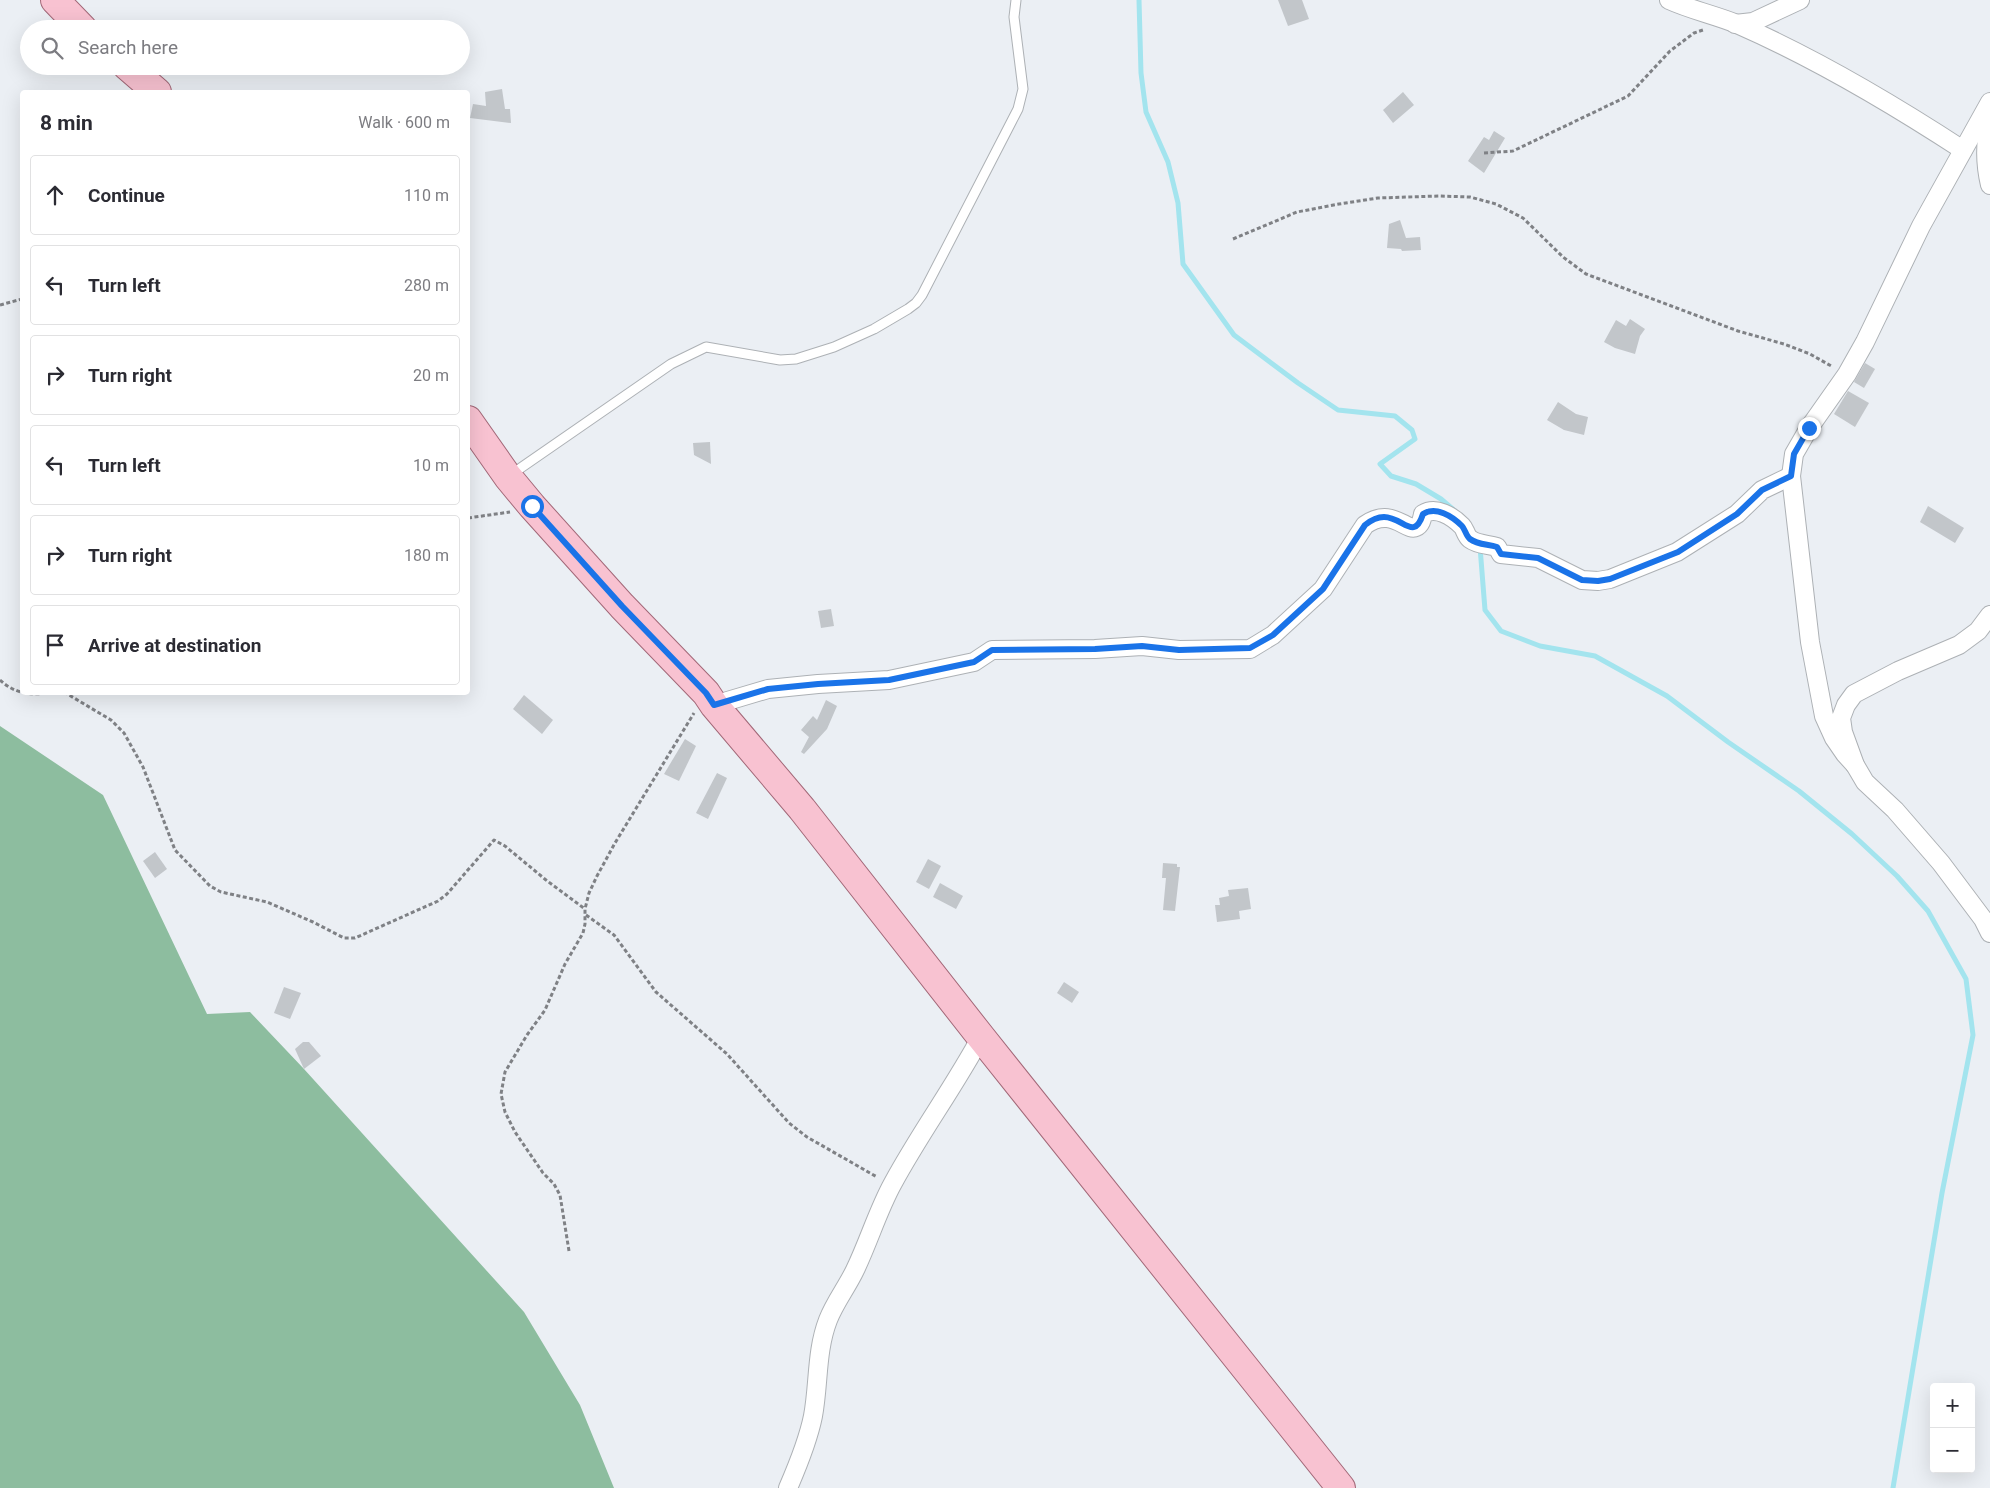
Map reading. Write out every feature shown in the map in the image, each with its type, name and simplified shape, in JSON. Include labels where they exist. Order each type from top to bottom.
[{"type":"main road","points":[[55,0],[74,20]]},
{"type":"main road","points":[[137,75],[155,90]]},
{"type":"main road","points":[[470,423],[508,477],[532,506],[622,606],[710,699],[802,809],[981,1037],[1341,1488]]},
{"type":"street","points":[[1669,0],[1735,24],[1826,66],[1964,150]]},
{"type":"street","points":[[1735,24],[1754,22],[1780,4],[1800,0]]},
{"type":"street","points":[[1990,102],[1921,226],[1874,325],[1847,374],[1809,428],[1794,454],[1791,476],[1810,642],[1824,716],[1834,738],[1866,782],[1895,810],[1941,864],[1983,919],[1990,933]]},
{"type":"street","points":[[1990,122],[1986,137],[1987,173],[1990,185]]},
{"type":"street","points":[[710,699],[768,689],[889,680],[974,662],[992,650],[1095,649],[1142,646],[1179,650],[1250,648],[1273,635],[1323,589],[1365,525],[1371,520],[1384,517],[1399,521],[1410,528],[1415,528],[1420,524],[1423,514],[1434,510],[1443,513],[1462,526],[1470,538],[1480,544],[1497,547],[1501,554],[1538,558],[1582,580],[1598,581],[1610,579],[1678,552],[1737,514],[1762,490],[1791,476]]},
{"type":"street","points":[[1855,765],[1843,732],[1841,718],[1846,705],[1854,694],[1898,671],[1959,646],[1978,631],[1990,615]]},
{"type":"street","points":[[788,1488],[800,1460],[813,1416],[820,1350],[829,1317],[860,1260],[892,1184],[912,1148],[953,1086],[981,1037]]},
{"type":"lane","points":[[508,477],[671,364],[706,346],[780,360],[796,360],[834,347],[874,329],[916,303],[922,295],[1018,109],[1022,89],[1014,17],[1016,0]]},
{"type":"path","points":[[1484,153],[1513,151],[1628,96],[1670,51],[1694,33],[1714,26],[1735,24]]},
{"type":"path","points":[[1233,239],[1298,212],[1338,204],[1378,198],[1470,197],[1496,204],[1523,218],[1563,257],[1586,274],[1738,330],[1784,344],[1810,354],[1847,374]]},
{"type":"path","points":[[0,304],[20,299]]},
{"type":"path","points":[[470,518],[532,506]]},
{"type":"path","points":[[0,680],[20,692]]},
{"type":"path","points":[[69,695],[111,720],[124,733],[143,767],[175,850],[202,879],[221,892],[266,902],[313,922],[344,938],[355,938],[438,901],[447,894],[494,840],[505,846],[546,880],[585,908]]},
{"type":"path","points":[[569,1251],[560,1195],[554,1184],[543,1173],[515,1132],[505,1112],[501,1094],[504,1072],[545,1010],[565,964],[583,933],[586,915],[585,908],[589,893],[615,843],[710,699]]},
{"type":"path","points":[[586,915],[614,935],[656,992],[727,1054],[789,1123],[807,1137],[892,1184]]},
{"type":"green space","points":[[0,726],[103,795],[207,1014],[250,1012],[524,1312],[580,1405],[614,1488],[0,1488]]},
{"type":"building","points":[[1278,0],[1302,0],[1309,19],[1288,26]]},
{"type":"building","points":[[502,89],[505,109],[510,109],[511,123],[470,118],[473,104],[486,106],[485,92]]},
{"type":"building","points":[[1403,92],[1414,105],[1393,123],[1383,110]]},
{"type":"building","points":[[1494,131],[1505,138],[1484,173],[1468,161],[1484,137],[1489,140]]},
{"type":"building","points":[[1400,220],[1406,238],[1420,237],[1421,250],[1402,251],[1401,249],[1387,248],[1389,224]]},
{"type":"building","points":[[1630,319],[1645,329],[1640,336],[1635,354],[1615,348],[1604,342],[1616,320],[1626,326]]},
{"type":"building","points":[[1865,363],[1875,369],[1864,388],[1854,382]]},
{"type":"building","points":[[1848,391],[1869,403],[1855,427],[1834,414]]},
{"type":"building","points":[[1558,402],[1576,414],[1588,417],[1584,435],[1564,430],[1547,420]]},
{"type":"building","points":[[710,442],[711,464],[694,455],[693,443]]},
{"type":"building","points":[[1928,506],[1964,528],[1955,543],[1920,522]]},
{"type":"building","points":[[831,609],[834,626],[821,628],[818,611]]},
{"type":"building","points":[[524,695],[553,720],[542,734],[513,709]]},
{"type":"building","points":[[826,700],[837,706],[827,729],[804,754],[801,752],[809,737],[801,730],[813,716],[817,720]]},
{"type":"building","points":[[685,739],[696,746],[679,781],[664,774]]},
{"type":"building","points":[[717,773],[727,778],[708,819],[696,813]]},
{"type":"building","points":[[155,852],[167,869],[155,878],[143,861]]},
{"type":"building","points":[[928,859],[941,866],[929,889],[916,882]]},
{"type":"building","points":[[1163,863],[1177,864],[1177,867],[1180,867],[1175,911],[1163,910],[1166,878],[1162,878]]},
{"type":"building","points":[[940,883],[963,896],[956,909],[933,897]]},
{"type":"building","points":[[1248,888],[1251,909],[1239,911],[1240,919],[1217,922],[1215,905],[1220,905],[1219,898],[1229,896],[1228,890]]},
{"type":"building","points":[[1064,982],[1079,992],[1072,1003],[1057,993]]},
{"type":"building","points":[[284,987],[301,993],[290,1019],[274,1013]]},
{"type":"building","points":[[303,1042],[309,1042],[321,1056],[304,1069],[295,1049]]},
{"type":"waterway","points":[[1139,0],[1141,73],[1146,112],[1168,162],[1178,203],[1183,264],[1234,335],[1298,383],[1338,410],[1395,416],[1412,430],[1415,439],[1380,464],[1391,476],[1416,484],[1441,499],[1455,511]]},
{"type":"waterway","points":[[1480,547],[1485,610],[1501,631],[1540,646],[1595,656],[1667,696],[1728,742],[1799,791],[1852,834],[1897,876],[1928,911],[1966,979],[1973,1035],[1942,1193],[1893,1488]]},
{"type":"route","points":[[532,506],[622,606],[706,693],[714,705],[768,689],[889,680],[974,662],[992,650],[1095,649],[1142,646],[1179,650],[1250,648],[1273,635],[1298,614],[1323,589],[1365,525],[1371,520],[1384,517],[1399,521],[1410,528],[1415,528],[1420,524],[1423,514],[1434,510],[1443,513],[1462,526],[1470,538],[1480,544],[1489,544],[1497,547],[1501,554],[1538,558],[1582,580],[1598,581],[1610,579],[1678,552],[1737,514],[1762,490],[1791,476],[1794,454],[1809,428]]}]
